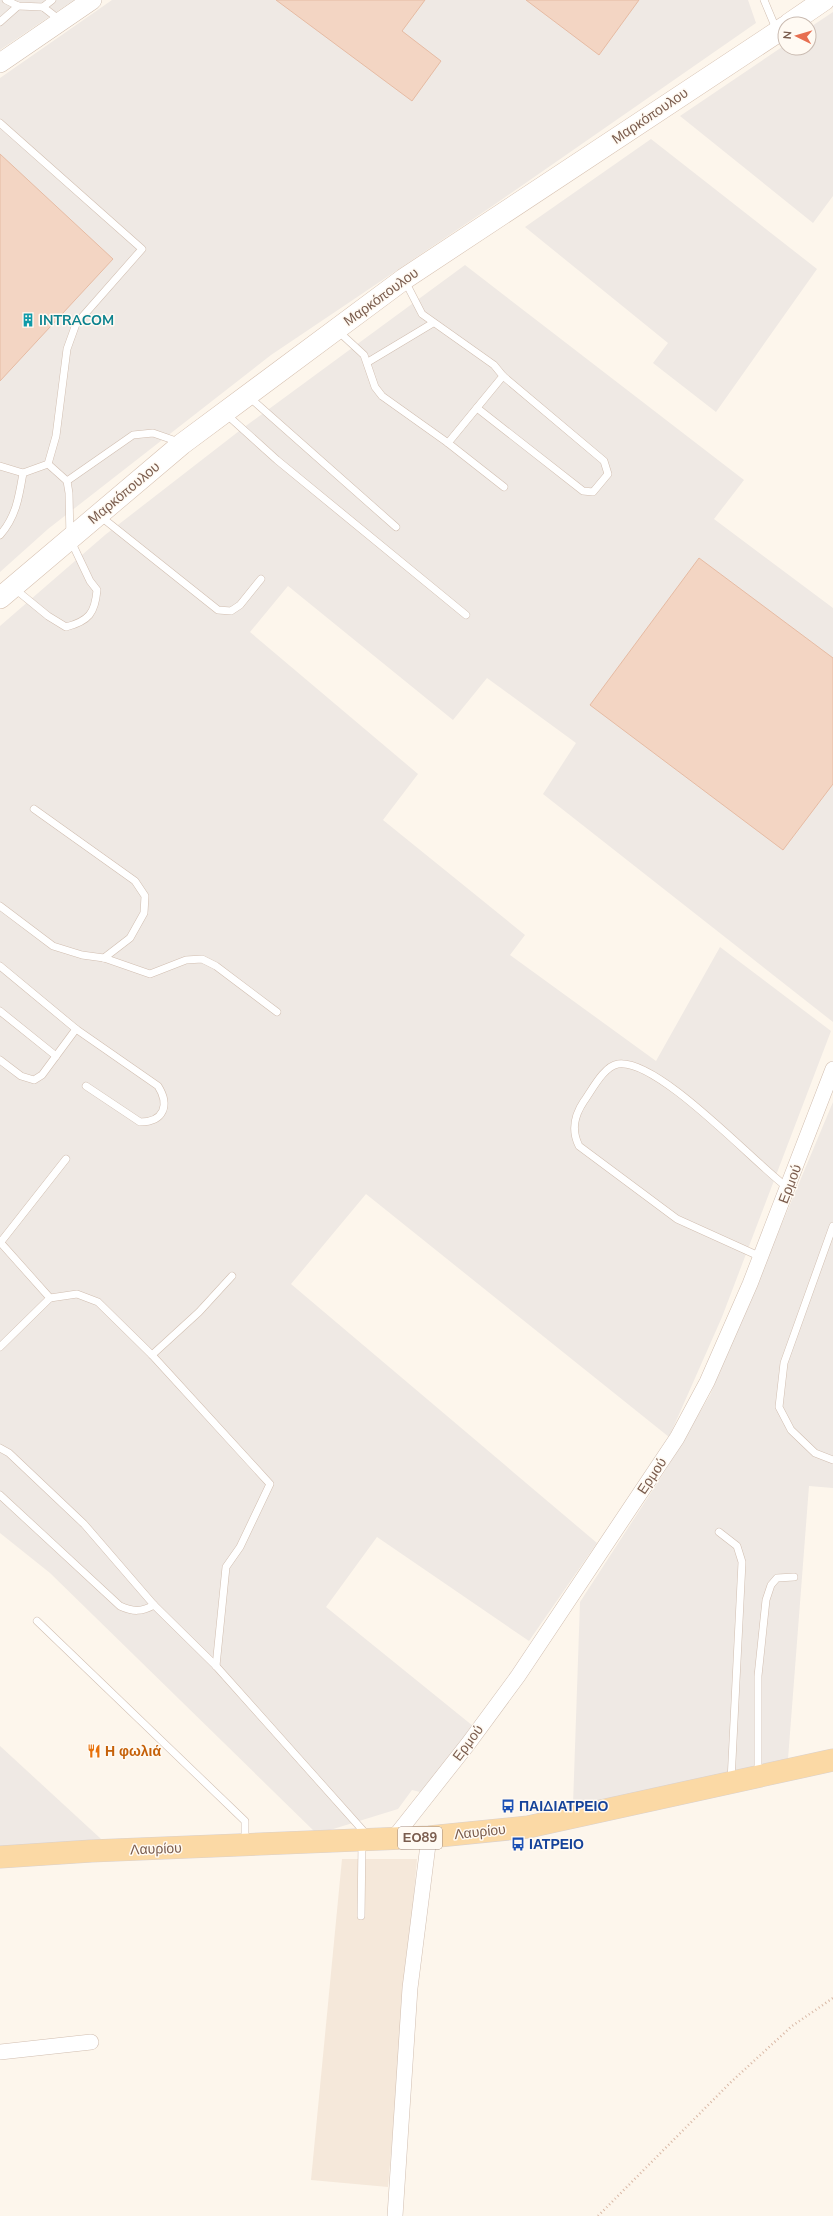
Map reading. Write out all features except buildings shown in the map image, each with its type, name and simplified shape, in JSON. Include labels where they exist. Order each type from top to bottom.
[{"type":"main road","name":"Μαρκόπουλου","points":[[801,16],[824,0]]},
{"type":"main road","name":"Μαρκόπουλου","points":[[6,592],[182,444],[404,280],[777,33]]},
{"type":"main road","name":"Λαυρίου","points":[[0,1857],[429,1837],[528,1827],[833,1760]]},
{"type":"street","points":[[0,63],[92,0]]},
{"type":"street","name":"Ερμού","points":[[375,1840],[468,1744],[518,1676],[677,1438],[707,1382],[760,1257],[833,1069]]},
{"type":"street","points":[[395,2216],[410,1988],[429,1837]]},
{"type":"street","points":[[0,2052],[91,2042]]},
{"type":"lane","points":[[6,0],[18,6],[43,6],[52,0]]},
{"type":"lane","points":[[764,0],[777,18]]},
{"type":"lane","points":[[0,22],[18,6]]},
{"type":"lane","points":[[43,6],[61,21]]},
{"type":"lane","points":[[0,123],[142,248],[76,324],[67,349],[56,436],[48,464]]},
{"type":"lane","points":[[404,280],[422,314],[494,365],[503,376],[604,461],[608,474],[593,492],[583,492],[477,408]]},
{"type":"lane","points":[[368,362],[433,322]]},
{"type":"lane","points":[[337,329],[364,354],[368,362],[375,387],[382,396],[448,443],[504,487]]},
{"type":"lane","points":[[448,443],[503,376]]},
{"type":"lane","points":[[248,395],[396,527]]},
{"type":"lane","points":[[225,412],[277,460],[466,615]]},
{"type":"lane","points":[[67,481],[133,435],[153,433],[182,444]]},
{"type":"lane","points":[[0,466],[22,473],[48,464]]},
{"type":"lane","points":[[6,592],[66,627],[82,622],[96,606],[97,590],[90,582],[70,539],[69,493],[67,481],[48,464]]},
{"type":"lane","points":[[0,535],[13,518],[19,500],[22,473]]},
{"type":"lane","points":[[98,514],[130,542],[218,610],[231,611],[240,605],[260,579]]},
{"type":"lane","points":[[34,809],[135,881],[145,896],[144,912],[130,938],[104,958]]},
{"type":"lane","points":[[0,906],[53,946],[82,955],[104,958],[150,974],[186,960],[202,959],[216,966],[277,1012]]},
{"type":"lane","points":[[0,966],[76,1029],[158,1086],[166,1102],[162,1113],[150,1122],[140,1122],[86,1086]]},
{"type":"lane","points":[[0,1011],[56,1056]]},
{"type":"lane","points":[[0,1060],[21,1076],[34,1080],[42,1075],[76,1029]]},
{"type":"lane","points":[[760,1257],[677,1219],[579,1146],[574,1136],[577,1112],[609,1068],[618,1064],[632,1065],[644,1070],[691,1102],[788,1188]]},
{"type":"lane","points":[[50,1298],[0,1242],[66,1159]]},
{"type":"lane","points":[[833,1226],[784,1363],[779,1407],[790,1430],[815,1453],[833,1460]]},
{"type":"lane","points":[[152,1355],[199,1312],[232,1276]]},
{"type":"lane","points":[[0,1347],[50,1298],[77,1294],[98,1302],[152,1355],[270,1484],[240,1547],[226,1567],[216,1666]]},
{"type":"lane","points":[[0,1448],[9,1452],[84,1524],[154,1605],[216,1666],[375,1840],[360,1916]]},
{"type":"lane","points":[[0,1495],[120,1606],[129,1610],[140,1611],[154,1605]]},
{"type":"lane","points":[[719,1532],[737,1546],[742,1562],[731,1783]]},
{"type":"lane","points":[[758,1776],[758,1676],[766,1600],[771,1585],[777,1578],[794,1577]]},
{"type":"lane","points":[[37,1621],[245,1821],[244,1845]]},
{"type":"path","points":[[598,2216],[737,2077],[792,2026],[833,1998]]},
{"type":"shaded area","points":[[0,0],[74,0],[0,50]]},
{"type":"shaded area","points":[[112,0],[748,0],[756,23],[491,207],[271,355],[48,529],[0,572],[0,78]]},
{"type":"shaded area","points":[[833,12],[833,196],[813,223],[680,116],[777,50],[777,56],[817,56],[817,23]]},
{"type":"shaded area","points":[[651,139],[817,269],[716,412],[653,363],[668,343],[525,227]]},
{"type":"shaded area","points":[[465,265],[744,480],[714,519],[833,608],[833,1022],[543,794],[576,743],[487,678],[453,720],[288,586],[250,632],[418,774],[383,820],[525,935],[510,955],[656,1061],[720,947],[831,1031],[722,1317],[669,1437],[366,1194],[291,1284],[597,1543],[529,1641],[377,1537],[326,1607],[473,1726],[420,1792],[412,1790],[398,1809],[317,1834],[50,1573],[0,1533],[0,626],[105,535],[243,428]]},
{"type":"shaded area","points":[[833,1102],[833,1488],[809,1486],[788,1759],[661,1789],[573,1805],[580,1602],[665,1471],[710,1395]]},
{"type":"shaded area","points":[[0,1746],[101,1839],[0,1847]]},
{"type":"shaded area","points":[[342,1859],[417,1859],[388,2187],[311,2180]]},
{"type":"place","name":"INTRACOM","points":[[28,320]]},
{"type":"place","name":"Η φωλιά","points":[[94,1751]]},
{"type":"place","name":"ΠΑΙΔΙΑΤΡΕΙΟ","points":[[508,1806]]},
{"type":"place","name":"ΙΑΤΡΕΙΟ","points":[[518,1844]]}]
